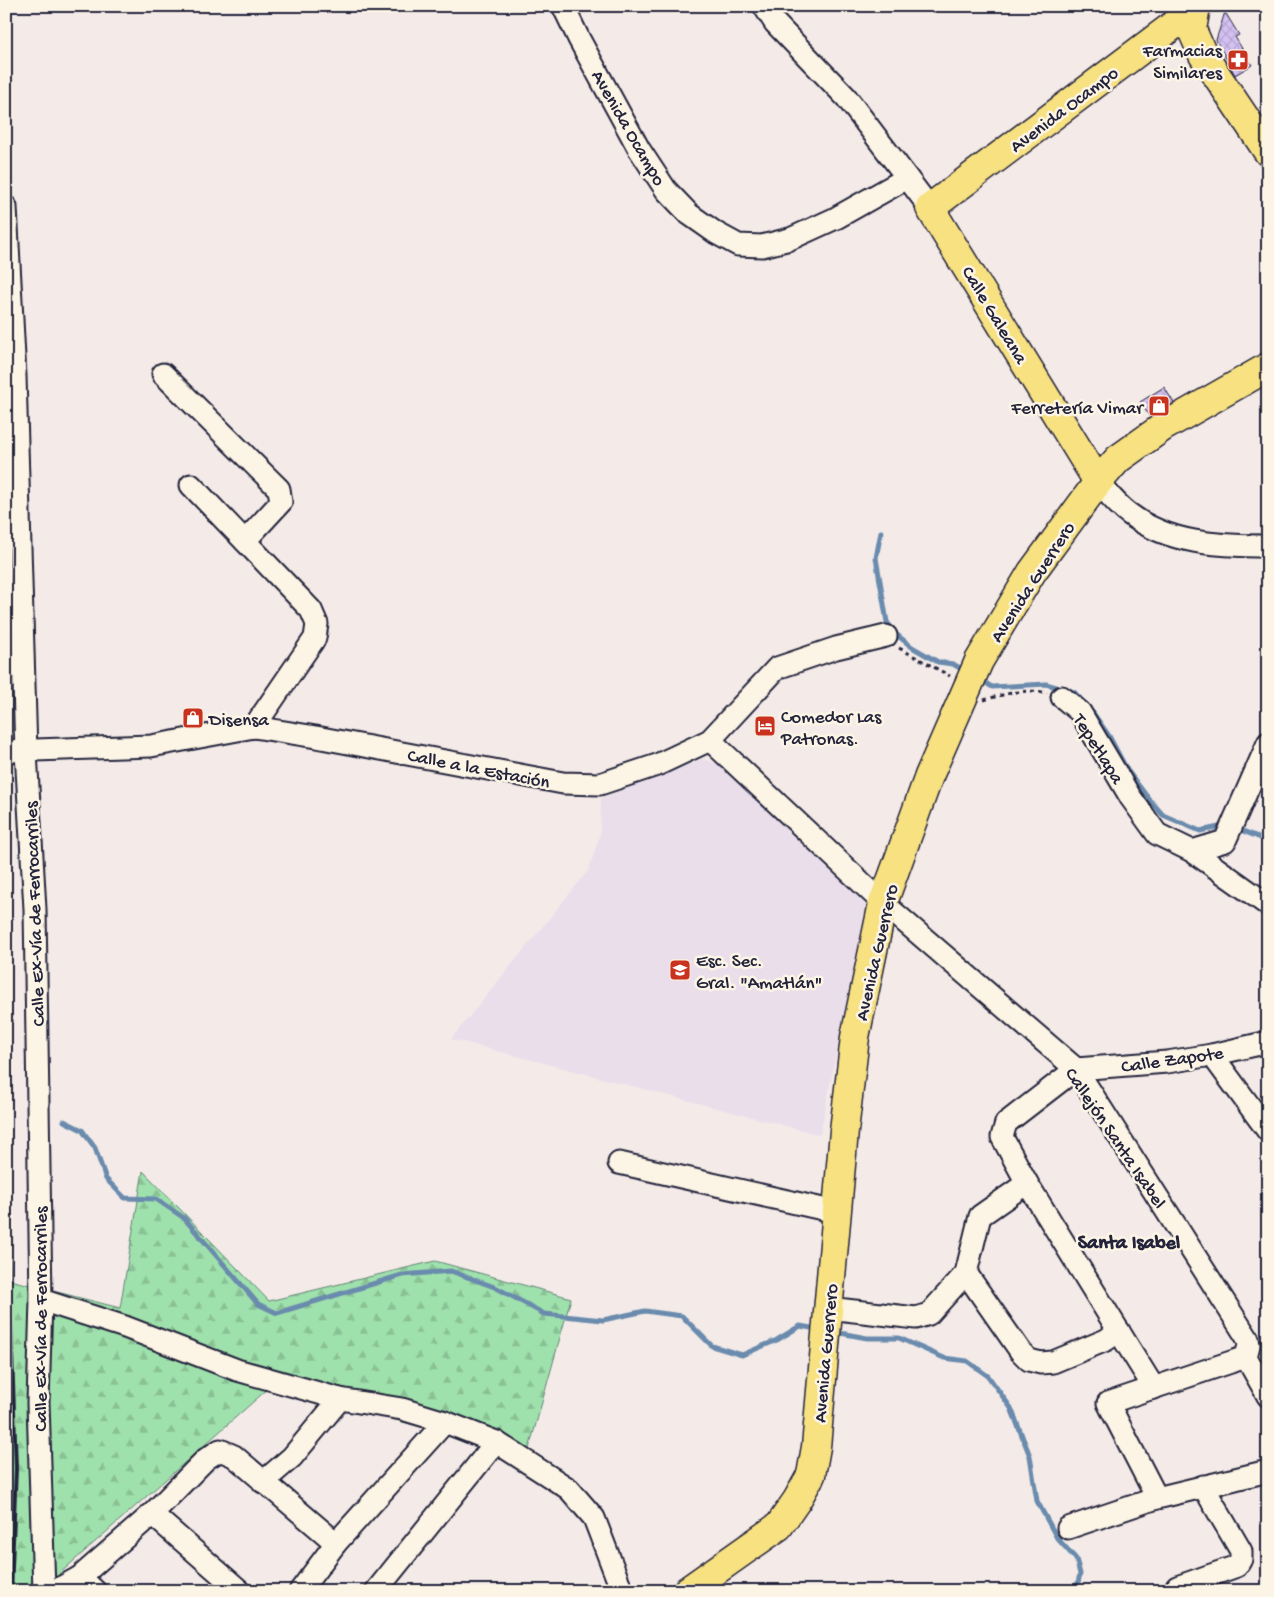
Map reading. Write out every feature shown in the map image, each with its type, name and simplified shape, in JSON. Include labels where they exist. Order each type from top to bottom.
[{"type":"main road","points":[[1195,6],[1192,30],[1204,55],[1268,152]]},
{"type":"main road","name":"Avenida Ocampo","points":[[930,208],[1187,15],[1195,6]]},
{"type":"main road","name":"Calle Galeana","points":[[930,208],[1098,482]]},
{"type":"main road","name":"Avenida Guerrero","points":[[687,1591],[779,1526],[811,1475],[816,1447],[836,1212],[855,1037],[883,903],[929,776],[968,685],[1032,572],[1098,482],[1118,459],[1163,427],[1268,367]]},
{"type":"street","name":"Avenida Ocampo","points":[[563,6],[639,149],[666,190],[689,214],[716,233],[738,245],[762,246],[790,239],[836,218],[907,178]]},
{"type":"street","name":"Calle Galeana","points":[[764,6],[775,23],[846,98],[930,208]]},
{"type":"street","name":"Calle Ex-Vía de Ferrocarriles","points":[[6,207],[15,396],[16,751],[35,909],[41,1300],[38,1404],[44,1591]]},
{"type":"street","points":[[163,374],[279,489],[281,502],[245,541]]},
{"type":"street","name":"Calle Galeana","points":[[1098,482],[1127,513],[1165,535],[1196,542],[1234,546],[1268,546]]},
{"type":"street","points":[[191,485],[311,610],[317,624],[315,638],[254,727]]},
{"type":"street","points":[[883,903],[710,740],[777,668],[836,648],[886,636]]},
{"type":"street","name":"Tepetlapa","points":[[1062,697],[1080,712],[1131,798],[1157,834],[1192,852],[1268,904]]},
{"type":"street","name":"Calle a la Estación","points":[[16,751],[151,746],[254,727],[563,783],[600,784],[657,765],[710,740]]},
{"type":"street","points":[[1192,852],[1225,840],[1268,742]]},
{"type":"street","name":"Callejón Santa Isabel","points":[[883,903],[1076,1069],[1248,1339],[1249,1345],[1246,1357],[1268,1396]]},
{"type":"street","name":"Calle Zapote","points":[[1076,1069],[1167,1062],[1212,1055],[1268,1042]]},
{"type":"street","points":[[1212,1055],[1268,1131]]},
{"type":"street","points":[[1076,1069],[1006,1123],[1002,1138],[1027,1183],[1154,1388]]},
{"type":"street","points":[[619,1163],[836,1212]]},
{"type":"street","points":[[828,1314],[916,1318],[929,1314],[966,1273],[980,1216],[1027,1183]]},
{"type":"street","points":[[966,1273],[1020,1352],[1029,1360],[1041,1363],[1053,1362],[1106,1340],[1119,1331]]},
{"type":"street","points":[[41,1300],[125,1327],[237,1370],[340,1399],[402,1409],[445,1422],[496,1442],[569,1489],[594,1518],[622,1591]]},
{"type":"street","points":[[1157,1498],[1108,1404],[1246,1357]]},
{"type":"street","points":[[263,1482],[292,1457],[340,1399]]},
{"type":"street","points":[[300,1591],[336,1543],[445,1422]]},
{"type":"street","points":[[376,1591],[496,1442]]},
{"type":"street","points":[[56,1591],[88,1584],[152,1514],[206,1459],[220,1450],[234,1456],[336,1543]]},
{"type":"street","points":[[1068,1528],[1157,1498],[1268,1471]]},
{"type":"street","points":[[1177,1587],[1237,1566],[1241,1559],[1240,1551],[1203,1486]]},
{"type":"street","points":[[152,1514],[240,1591]]},
{"type":"path","points":[[886,636],[893,645],[968,685]]},
{"type":"path","name":"Tepetlapa","points":[[968,685],[1003,694],[1036,690],[1062,697]]},
{"type":"shaded area","name":"Esc. Sec. Gral. \"Amatlán\"","points":[[702,759],[728,766],[867,901],[820,1135],[451,1039],[588,871],[600,835],[601,798]]},
{"type":"green space","points":[[143,1171],[269,1301],[435,1261],[571,1298],[527,1456],[271,1386],[59,1574],[57,1591],[6,1591],[6,1279],[120,1308]]},
{"type":"building","points":[[1225,12],[1239,35],[1235,37],[1252,65],[1235,75],[1216,40]]},
{"type":"building","name":"Ferretería Vimar","points":[[1164,387],[1174,403],[1150,417],[1140,402]]},
{"type":"waterway","points":[[881,532],[876,558],[887,622],[897,635],[912,647],[938,662],[953,664],[965,671]]},
{"type":"waterway","points":[[981,680],[992,687],[1046,684],[1074,692],[1084,703]]},
{"type":"waterway","points":[[1093,713],[1109,736],[1127,770],[1163,815],[1200,831],[1219,827],[1225,828]]},
{"type":"waterway","points":[[1235,830],[1243,831],[1268,841]]},
{"type":"waterway","points":[[64,1121],[82,1130],[95,1148],[106,1179],[125,1198],[156,1199],[184,1218],[258,1304],[277,1313],[402,1275],[451,1271],[497,1288],[544,1314],[603,1320],[645,1311],[682,1316],[712,1346],[742,1355],[777,1340],[800,1326],[817,1329]]},
{"type":"waterway","points":[[835,1332],[867,1338],[899,1338],[944,1358],[967,1361],[988,1376],[1011,1408],[1030,1456],[1037,1501],[1057,1538],[1076,1559],[1080,1574],[1076,1591]]},
{"type":"railway","points":[[6,1183],[16,1468],[11,1591]]},
{"type":"place","name":"Farmacias Similares","points":[[1238,60]]},
{"type":"place","name":"Ferretería Vimar","points":[[1159,406]]},
{"type":"place","name":"Disensa","points":[[193,718]]},
{"type":"place","name":"Comedor Las Patronas.","points":[[765,726]]},
{"type":"place","name":"Esc. Sec. Gral. \"Amatlán\"","points":[[680,970]]},
{"type":"district","name":"Santa Isabel","points":[[1129,1241]]}]
